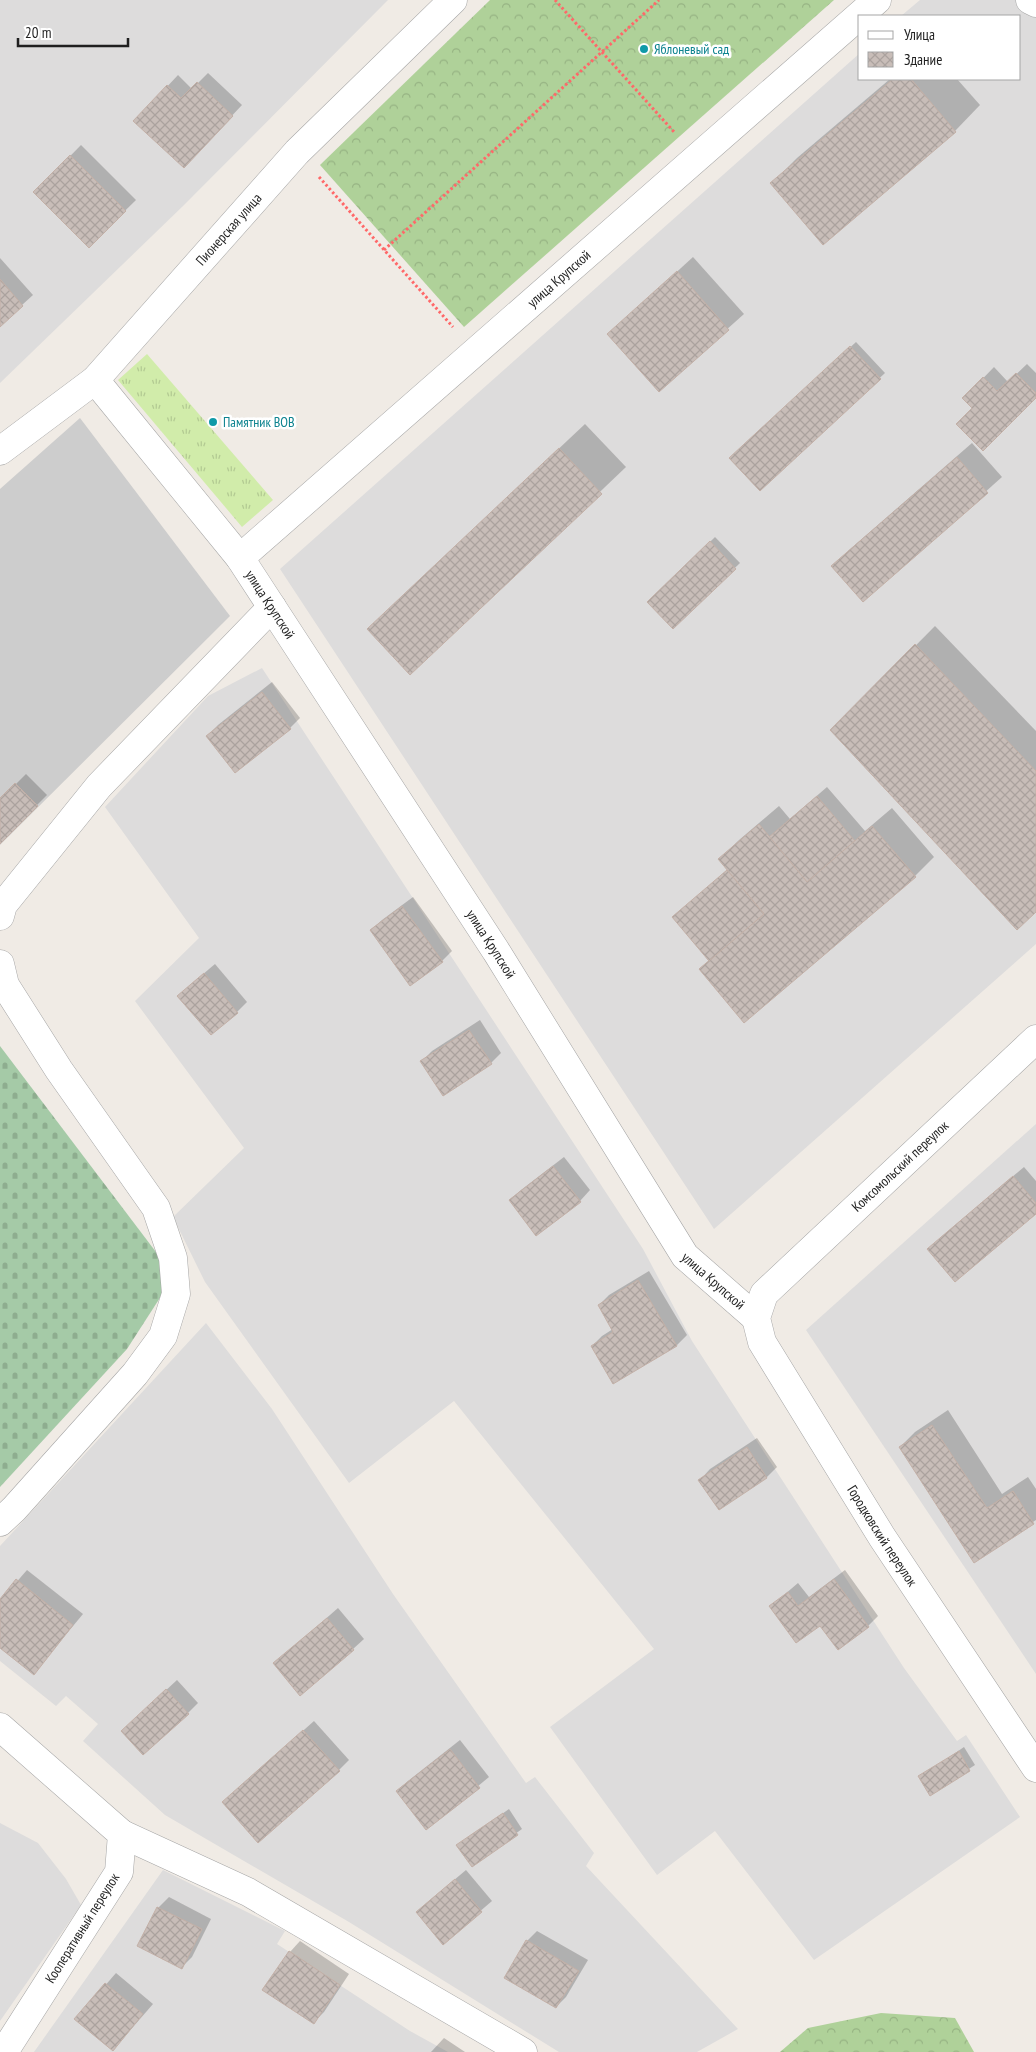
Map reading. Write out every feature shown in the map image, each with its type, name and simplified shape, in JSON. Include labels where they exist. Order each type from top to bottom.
[{"type":"street","name":"Пионерская улица","points":[[0,450],[95,380],[297,152],[453,0]]},
{"type":"street","name":"улица Крупской","points":[[860,15],[877,0]]},
{"type":"street","points":[[1030,0],[1036,3]]},
{"type":"street","name":"улица Крупской","points":[[240,558],[858,16]]},
{"type":"street","name":"улица Крупской","points":[[95,380],[240,558],[496,951],[686,1256],[760,1306]]},
{"type":"street","points":[[0,916],[3,905],[100,786],[272,607]]},
{"type":"street","points":[[0,964],[5,986],[59,1070],[156,1208],[173,1258],[176,1294],[162,1336],[135,1374],[14,1509],[0,1522]]},
{"type":"street","name":"Комсомольский переулок","points":[[760,1306],[1036,1039]]},
{"type":"street","name":"Городковский переулок","points":[[760,1306],[762,1342],[877,1528],[1036,1768]]},
{"type":"street","points":[[0,1727],[122,1834],[248,1892],[524,2052]]},
{"type":"street","name":"Кооперативный переулок","points":[[4,2052],[119,1872],[122,1834]]},
{"type":"path","points":[[555,0],[696,157]]},
{"type":"path","points":[[384,250],[659,0]]},
{"type":"path","points":[[297,152],[475,352]]},
{"type":"shaded area","points":[[0,0],[388,0],[183,206],[0,383]]},
{"type":"shaded area","points":[[920,0],[1036,0],[1036,944],[714,1229],[280,569],[858,55],[858,80],[1021,80],[1021,15],[902,15]]},
{"type":"shaded area","points":[[80,418],[230,616],[0,845],[0,489]]},
{"type":"shaded area","points":[[262,668],[643,1249],[692,1341],[904,1668],[957,1741],[966,1735],[1020,1817],[814,1960],[715,1831],[657,1875],[550,1727],[654,1649],[454,1401],[349,1483],[205,1282],[173,1217],[244,1148],[135,1001],[199,938],[105,807],[208,696]]},
{"type":"shaded area","points":[[1036,1124],[1036,1674],[806,1330]]},
{"type":"shaded area","points":[[206,1323],[272,1409],[393,1594],[526,1783],[535,1777],[594,1853],[586,1866],[738,2029],[697,2052],[559,2052],[349,1922],[165,1815],[83,1741],[98,1724],[66,1696],[56,1706],[0,1661],[0,1546]]},
{"type":"shaded area","points":[[0,1823],[38,1843],[66,1879],[81,1905],[0,2021]]},
{"type":"shaded area","points":[[163,1870],[285,1931],[277,1944],[410,2031],[448,2052],[34,2052]]},
{"type":"green space","points":[[490,0],[834,0],[464,327],[320,165]]},
{"type":"green space","points":[[147,354],[273,500],[242,527],[118,380]]},
{"type":"green space","points":[[0,1046],[162,1260],[165,1290],[127,1349],[0,1487]]},
{"type":"green space","points":[[881,2013],[955,2018],[974,2052],[780,2052],[808,2028]]},
{"type":"building","points":[[892,80],[912,80],[956,132],[823,245],[770,183]]},
{"type":"building","points":[[197,82],[233,116],[184,168],[133,121],[167,85],[181,98]]},
{"type":"building","points":[[70,155],[126,211],[89,248],[33,192]]},
{"type":"building","points":[[677,271],[729,330],[659,392],[607,334]]},
{"type":"building","points":[[0,279],[23,306],[0,327]]},
{"type":"building","points":[[850,346],[881,379],[760,491],[729,458]]},
{"type":"building","points":[[1016,373],[1036,393],[1036,398],[983,451],[956,424],[972,408],[962,398],[983,377],[997,391]]},
{"type":"building","points":[[559,448],[602,494],[410,675],[367,629]]},
{"type":"building","points":[[957,457],[988,493],[863,602],[831,566]]},
{"type":"building","points":[[710,541],[736,569],[673,629],[647,602]]},
{"type":"building","points":[[915,644],[1036,771],[1036,912],[1017,930],[830,730]]},
{"type":"building","points":[[262,692],[291,729],[235,773],[206,736]]},
{"type":"building","points":[[15,783],[38,806],[0,844],[0,798]]},
{"type":"building","points":[[817,796],[855,841],[807,882],[769,837]]},
{"type":"building","points":[[759,824],[807,882],[872,826],[916,877],[744,1023],[699,969],[764,914],[718,859]]},
{"type":"building","points":[[727,870],[764,914],[709,961],[672,917]]},
{"type":"building","points":[[402,906],[443,962],[410,986],[370,930]]},
{"type":"building","points":[[204,973],[238,1013],[211,1035],[177,996]]},
{"type":"building","points":[[469,1030],[492,1064],[443,1096],[420,1061]]},
{"type":"building","points":[[553,1166],[581,1202],[536,1236],[509,1200]]},
{"type":"building","points":[[1013,1176],[1036,1203],[1036,1214],[955,1282],[927,1249]]},
{"type":"building","points":[[638,1280],[677,1346],[613,1384],[591,1346],[613,1332],[598,1305]]},
{"type":"building","points":[[932,1425],[987,1508],[1013,1491],[1034,1524],[974,1563],[899,1447]]},
{"type":"building","points":[[747,1447],[767,1478],[719,1510],[698,1480]]},
{"type":"building","points":[[16,1579],[73,1625],[34,1675],[0,1648],[0,1599]]},
{"type":"building","points":[[834,1579],[869,1627],[838,1650],[820,1626],[796,1643],[769,1606],[788,1592],[798,1606]]},
{"type":"building","points":[[327,1618],[354,1650],[300,1696],[273,1663]]},
{"type":"building","points":[[166,1689],[189,1714],[143,1755],[121,1731]]},
{"type":"building","points":[[303,1730],[340,1771],[258,1843],[222,1802]]},
{"type":"building","points":[[450,1749],[480,1788],[426,1830],[396,1791]]},
{"type":"building","points":[[959,1751],[970,1771],[930,1796],[918,1776]]},
{"type":"building","points":[[503,1813],[518,1835],[472,1867],[456,1845]]},
{"type":"building","points":[[455,1879],[482,1912],[443,1945],[416,1912]]},
{"type":"building","points":[[157,1907],[202,1929],[182,1969],[137,1946]]},
{"type":"building","points":[[526,1940],[579,1971],[556,2008],[504,1978]]},
{"type":"building","points":[[289,1951],[340,1985],[314,2024],[262,1990]]},
{"type":"building","points":[[105,1983],[143,2014],[113,2051],[74,2019]]},
{"type":"place","name":"Яблоневый сад","points":[[644,49]]},
{"type":"place","name":"Памятник ВОВ","points":[[213,422]]}]
